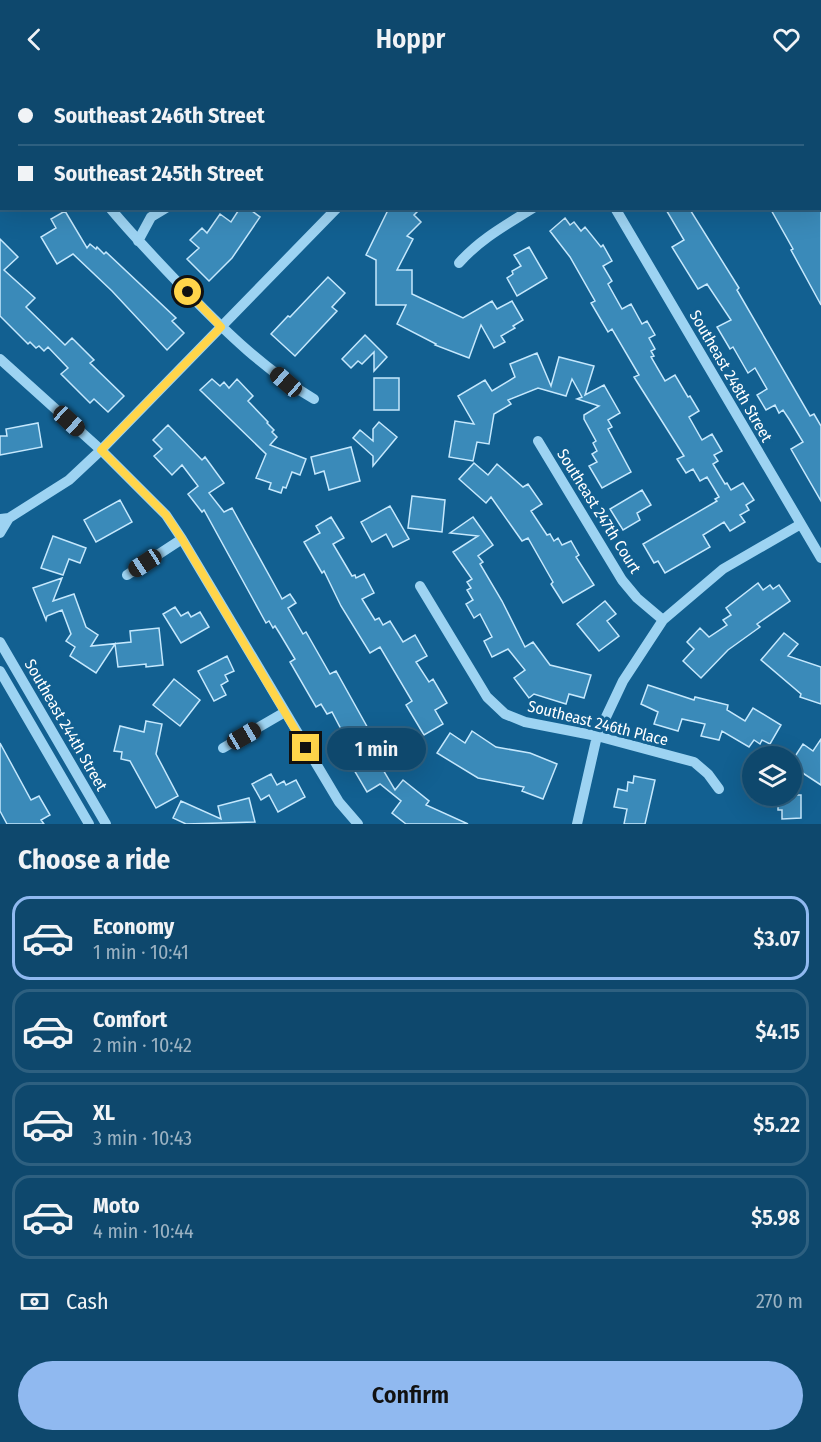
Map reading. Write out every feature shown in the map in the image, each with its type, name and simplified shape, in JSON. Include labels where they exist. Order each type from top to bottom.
[{"type":"street","points":[[112,210],[138,241],[221,327],[286,382],[314,399]]},
{"type":"street","points":[[138,241],[151,217],[163,210]]},
{"type":"street","points":[[0,533],[5,519],[69,480],[101,450],[335,210]]},
{"type":"street","points":[[459,263],[485,238],[529,210]]},
{"type":"street","name":"Southeast 248th Street","points":[[616,210],[821,558]]},
{"type":"street","points":[[1,363],[101,450],[166,515],[339,802],[358,824]]},
{"type":"street","name":"Southeast 247th Court","points":[[538,441],[622,580],[637,598],[663,620]]},
{"type":"street","points":[[578,824],[597,736],[623,681],[663,620],[723,569],[801,524]]},
{"type":"street","points":[[127,575],[182,539]]},
{"type":"street","name":"Southeast 246th Place","points":[[420,586],[487,697],[505,714],[525,722],[597,736],[694,762],[708,774],[719,789]]},
{"type":"street","name":"Southeast 244th Street","points":[[0,642],[106,824]]},
{"type":"street","name":"Southeast 244th Street","points":[[0,671],[89,824]]},
{"type":"street","points":[[223,748],[285,712]]},
{"type":"building","points":[[239,210],[251,210],[260,217],[232,258],[209,281],[187,259],[199,248],[190,240],[202,228],[207,233],[220,214],[231,222]]},
{"type":"building","points":[[388,210],[419,210],[414,215],[421,222],[407,236],[413,239],[397,270],[412,270],[412,294],[463,318],[492,301],[497,309],[512,301],[523,320],[501,336],[505,342],[494,348],[481,325],[469,358],[435,345],[397,324],[406,305],[376,305],[376,260],[366,255]]},
{"type":"building","points":[[666,210],[690,210],[739,288],[737,290],[810,416],[814,414],[821,426],[821,501],[791,449],[803,442],[783,410],[779,413],[775,405],[766,410],[757,395],[767,389],[755,368],[748,373],[733,347],[730,349],[717,327],[731,320],[707,284],[698,289],[672,247],[684,240]]},
{"type":"building","points":[[771,210],[821,210],[821,305],[791,250],[793,249]]},
{"type":"building","points":[[65,211],[87,248],[90,244],[104,254],[106,252],[176,318],[172,321],[184,333],[167,350],[112,291],[73,254],[57,264],[41,237],[56,228],[51,219]]},
{"type":"building","points":[[565,218],[570,225],[574,222],[581,231],[585,227],[601,247],[603,245],[612,261],[603,266],[612,281],[608,284],[622,309],[631,304],[642,324],[647,321],[655,335],[649,338],[655,349],[651,351],[654,356],[651,357],[665,381],[675,375],[688,397],[690,396],[699,411],[689,417],[702,440],[712,434],[722,451],[714,455],[718,461],[713,464],[731,490],[743,483],[754,500],[746,505],[749,510],[740,515],[745,522],[730,531],[724,522],[703,535],[710,547],[665,573],[658,561],[654,563],[643,544],[717,501],[715,499],[719,497],[707,477],[700,481],[693,469],[686,473],[677,459],[684,456],[634,377],[639,375],[612,329],[608,332],[591,303],[595,301],[570,257],[550,231]]},
{"type":"building","points":[[0,239],[18,257],[4,270],[35,298],[26,307],[65,345],[72,338],[94,360],[90,363],[124,396],[108,412],[94,399],[90,403],[61,374],[68,368],[48,347],[44,351],[39,346],[36,348],[30,342],[28,344],[0,316]]},
{"type":"building","points":[[529,247],[547,278],[517,296],[507,278],[513,274],[512,271],[521,266],[514,255]]},
{"type":"building","points":[[328,277],[345,293],[332,307],[337,311],[295,356],[271,334]]},
{"type":"building","points":[[365,335],[387,357],[374,371],[374,352],[362,364],[358,361],[351,368],[342,359]]},
{"type":"building","points":[[537,353],[551,386],[559,357],[594,366],[585,395],[604,385],[620,413],[608,420],[612,427],[608,429],[631,472],[602,488],[589,466],[597,462],[592,454],[597,451],[593,443],[596,441],[584,419],[584,415],[599,406],[577,399],[582,397],[572,379],[566,396],[538,388],[508,400],[511,404],[494,414],[489,444],[477,442],[473,461],[449,457],[455,421],[474,424],[458,396],[485,380],[492,391],[515,377],[510,364]]},
{"type":"building","points":[[374,378],[399,378],[399,410],[374,410]]},
{"type":"building","points":[[212,379],[220,386],[224,382],[229,388],[237,379],[253,396],[248,401],[274,430],[272,432],[277,437],[270,445],[306,459],[300,475],[292,472],[286,488],[283,487],[281,493],[269,489],[271,483],[256,478],[266,454],[200,390]]},
{"type":"building","points":[[379,422],[397,437],[373,466],[373,456],[353,438],[360,430],[373,441],[373,429]]},
{"type":"building","points":[[38,423],[42,447],[0,455],[0,436],[7,436],[6,429]]},
{"type":"building","points":[[168,425],[202,460],[205,457],[224,483],[209,493],[224,512],[232,508],[282,599],[290,594],[296,603],[288,608],[303,634],[306,632],[330,674],[336,671],[370,732],[363,736],[395,790],[403,780],[429,801],[426,805],[468,824],[406,824],[392,813],[401,801],[380,784],[367,792],[334,739],[343,733],[332,712],[327,714],[321,704],[316,707],[290,662],[295,659],[280,634],[269,621],[266,623],[204,510],[202,512],[188,494],[198,486],[182,465],[172,475],[154,456],[162,449],[153,440]]},
{"type":"building","points":[[351,447],[360,481],[329,490],[324,471],[315,474],[311,457]]},
{"type":"building","points":[[474,463],[488,475],[497,464],[523,487],[528,484],[542,504],[531,511],[547,535],[550,534],[554,541],[558,538],[562,545],[571,541],[579,555],[576,557],[594,585],[563,603],[528,538],[522,541],[491,497],[486,503],[459,479]]},
{"type":"building","points":[[642,490],[651,505],[637,513],[640,520],[623,530],[610,509]]},
{"type":"building","points":[[412,496],[445,500],[442,532],[408,528]]},
{"type":"building","points":[[120,500],[132,522],[96,542],[84,520]]},
{"type":"building","points":[[390,506],[409,539],[393,547],[386,534],[372,542],[361,522]]},
{"type":"building","points":[[331,517],[344,538],[333,544],[352,576],[355,575],[356,578],[364,574],[374,593],[362,599],[375,620],[379,618],[383,625],[390,621],[403,642],[415,635],[427,656],[416,662],[429,682],[433,679],[447,703],[435,710],[443,724],[424,735],[406,705],[412,701],[380,647],[370,653],[341,606],[324,571],[322,573],[304,542],[320,533],[316,526]]},
{"type":"building","points":[[473,517],[493,545],[478,556],[483,562],[480,564],[525,647],[533,642],[550,665],[591,675],[584,698],[569,694],[566,704],[534,694],[529,698],[514,678],[525,670],[508,649],[492,657],[484,641],[492,637],[480,614],[474,618],[466,604],[473,600],[467,590],[471,588],[467,582],[472,579],[453,552],[478,536],[450,533]]},
{"type":"building","points":[[53,536],[86,548],[80,563],[69,559],[63,575],[41,568]]},
{"type":"building","points":[[62,578],[53,601],[74,594],[86,627],[98,635],[91,646],[131,642],[130,631],[159,628],[163,665],[118,667],[115,644],[96,673],[70,656],[75,647],[66,641],[71,634],[62,610],[47,616],[46,620],[33,588]]},
{"type":"building","points":[[758,583],[763,590],[770,585],[773,589],[779,585],[790,601],[757,624],[760,627],[728,650],[701,678],[683,661],[694,649],[687,642],[700,628],[709,637],[727,625],[723,620],[731,615],[726,608]]},
{"type":"building","points":[[605,601],[616,614],[607,621],[619,636],[599,651],[577,624]]},
{"type":"building","points":[[175,607],[181,616],[188,612],[191,617],[200,612],[209,627],[181,643],[163,614]]},
{"type":"building","points":[[784,633],[798,644],[788,656],[821,667],[821,704],[800,697],[801,694],[761,660]]},
{"type":"building","points":[[227,656],[234,671],[225,675],[228,681],[221,685],[226,695],[214,701],[198,671]]},
{"type":"building","points":[[174,679],[200,700],[180,726],[153,705]]},
{"type":"building","points":[[648,685],[694,700],[695,697],[728,705],[727,710],[745,721],[753,708],[781,725],[770,744],[762,740],[760,744],[754,740],[747,746],[722,731],[719,740],[701,736],[705,724],[682,719],[678,731],[654,724],[658,712],[641,704]]},
{"type":"building","points":[[146,721],[162,724],[156,754],[178,796],[156,808],[130,761],[121,759],[122,752],[114,751],[120,726],[144,732]]},
{"type":"building","points":[[472,731],[496,747],[530,753],[557,764],[543,799],[522,791],[524,787],[478,778],[437,753],[450,733],[465,743]]},
{"type":"building","points":[[821,739],[821,785],[802,773],[802,746],[803,744],[813,751]]},
{"type":"building","points":[[0,743],[31,800],[39,796],[50,815],[41,820],[44,824],[7,824],[0,811]]},
{"type":"building","points":[[271,774],[277,785],[284,781],[286,785],[296,780],[305,797],[278,812],[269,795],[261,800],[252,784]]},
{"type":"building","points":[[634,776],[655,780],[645,824],[624,824],[627,809],[614,807],[618,789],[627,791],[628,782],[633,783]]},
{"type":"building","points":[[249,798],[255,822],[186,824],[173,818],[181,801],[221,819],[218,806]]},
{"type":"building","points":[[778,806],[801,806],[801,818],[782,819],[782,810],[778,810]]},
{"type":"route","points":[[188,292],[221,327],[101,450],[166,515],[306,748]]}]
